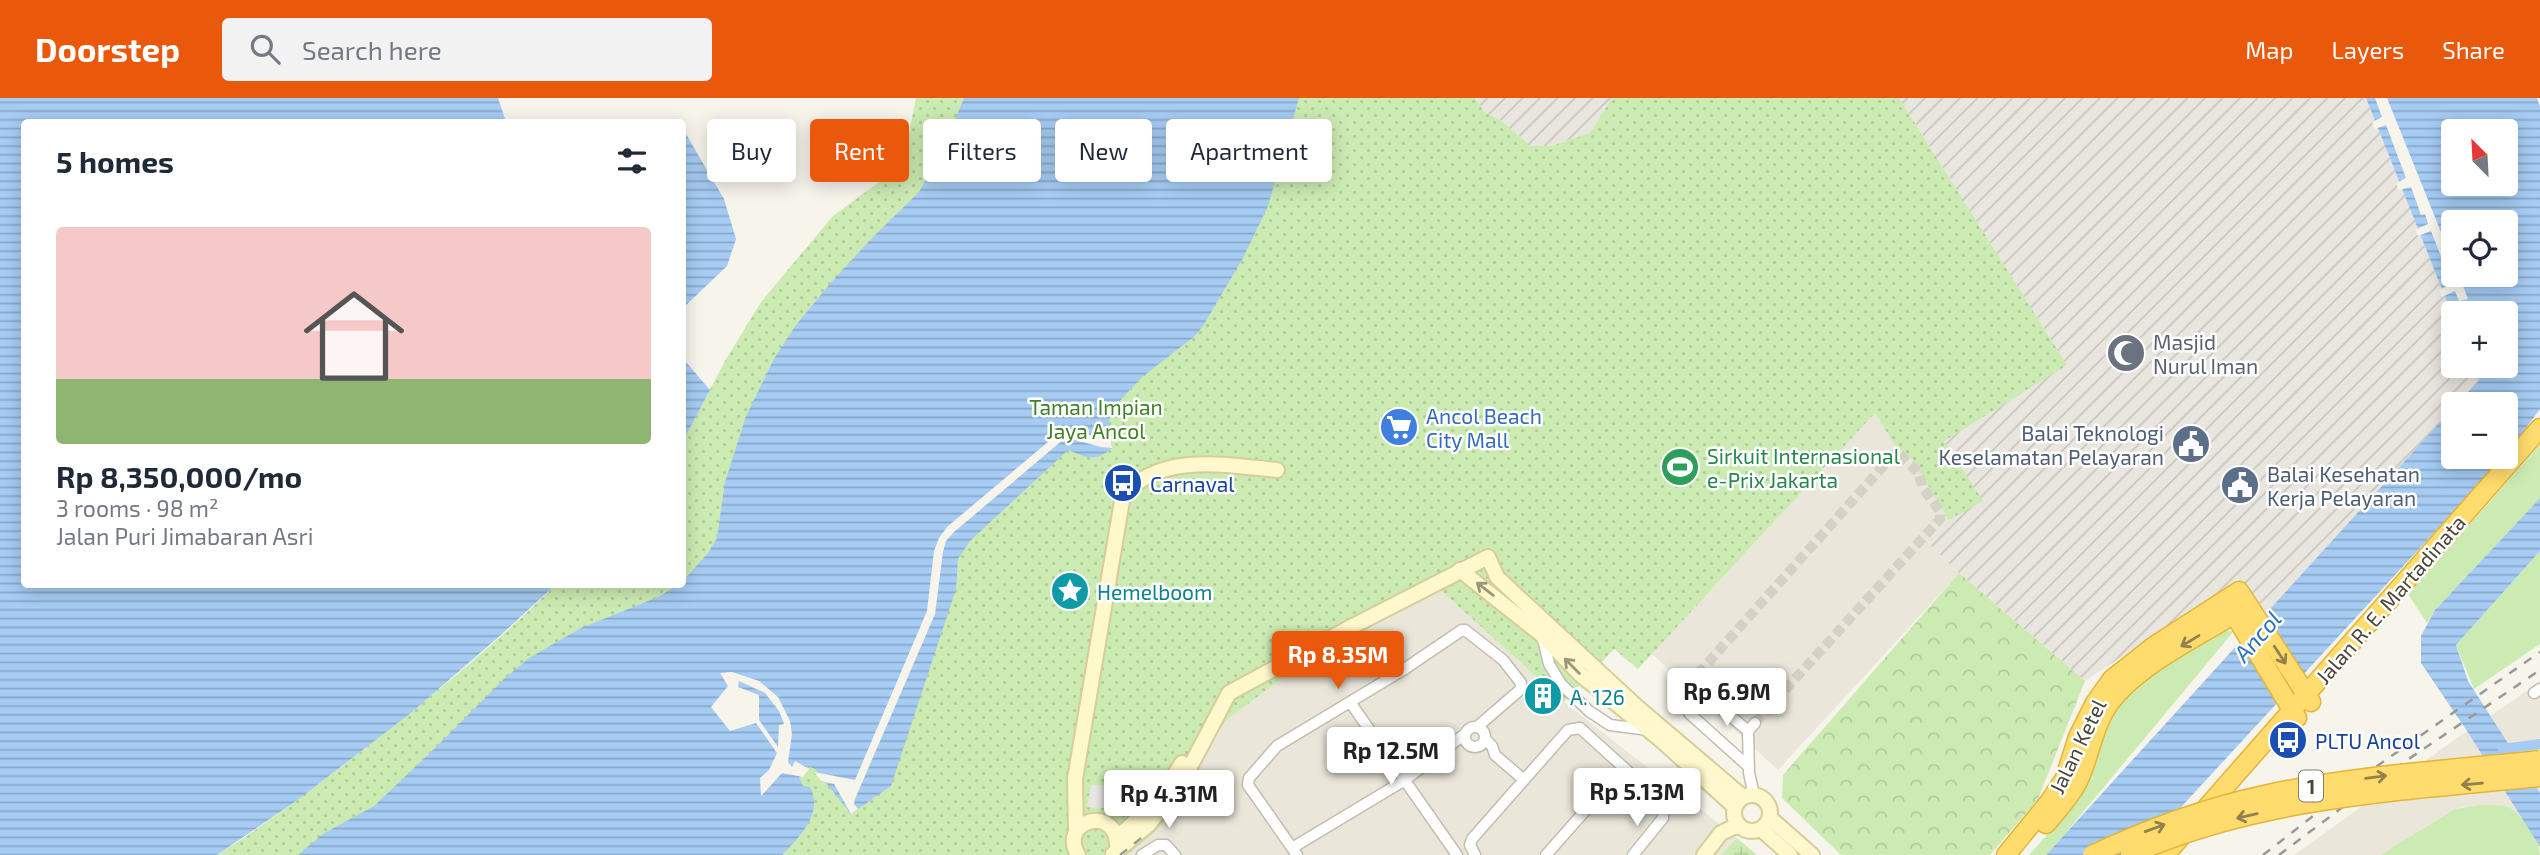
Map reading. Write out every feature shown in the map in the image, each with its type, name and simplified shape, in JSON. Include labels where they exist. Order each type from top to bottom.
[{"type":"highway","name":"Jalan R. E. Martadinata","points":[[2306,695],[2540,428]]},
{"type":"highway","name":"Jalan R. E. Martadinata","points":[[2165,855],[2292,710],[2540,445]]},
{"type":"highway","name":"Jalan Ketel","points":[[2006,855],[2065,778],[2078,737],[2095,703],[2112,679],[2154,663],[2236,606],[2306,695]]},
{"type":"highway","name":"Jalan Ketel","points":[[2252,628],[2292,710]]},
{"type":"highway","name":"Jalan Ketel","points":[[2019,855],[2063,805],[2077,783],[2105,709],[2133,670]]},
{"type":"highway","name":"1","points":[[2092,855],[2126,839],[2199,812],[2263,795],[2377,777],[2540,760]]},
{"type":"highway","name":"1","points":[[2130,855],[2241,817],[2316,801],[2540,777]]},
{"type":"street","points":[[1074,852],[1081,827],[1075,779],[1124,495],[1133,484],[1149,475],[1183,465],[1208,464],[1278,473]]},
{"type":"street","points":[[1113,854],[1148,825],[1180,786],[1229,693],[1488,557],[1511,600],[1581,675],[1649,730],[1744,800],[1766,801],[1769,806],[1765,824]]},
{"type":"street","points":[[1461,570],[1511,600],[1744,800]]},
{"type":"street","points":[[1462,630],[1503,660],[1521,680],[1521,689],[1477,727],[1470,728],[1405,780],[1294,851],[1250,789],[1249,778],[1277,746],[1350,702],[1462,630]]},
{"type":"street","points":[[1542,635],[1549,664],[1561,684],[1589,711],[1610,725],[1649,730]]},
{"type":"street","points":[[1749,767],[1687,709],[1685,693],[1694,678],[1752,727],[1749,767],[1744,800],[1734,816],[1738,825],[1749,831],[1765,824]]},
{"type":"street","points":[[1350,702],[1457,855]]},
{"type":"street","points":[[1113,854],[1116,838],[1141,818],[1170,783],[1201,731],[1218,711]]},
{"type":"street","points":[[1477,727],[1485,733],[1482,744],[1486,754],[1495,755],[1523,779]]},
{"type":"street","points":[[1475,855],[1470,845],[1472,839],[1568,730],[1580,728],[1664,804],[1665,810],[1657,828],[1633,855]]},
{"type":"street","points":[[1465,734],[1466,743],[1473,748],[1482,744]]},
{"type":"street","points":[[1546,855],[1623,768]]},
{"type":"street","points":[[1081,827],[1098,820],[1107,824],[1116,838]]},
{"type":"street","points":[[1765,824],[1790,855]]},
{"type":"street","points":[[1765,824],[1812,855]]},
{"type":"street","points":[[1704,855],[1721,833],[1738,825]]},
{"type":"street","points":[[1147,852],[1158,845],[1166,845],[1175,855]]},
{"type":"shaded area","points":[[1475,98],[1612,98],[1590,133],[1551,146],[1531,146],[1500,120],[1484,112]]},
{"type":"shaded area","points":[[1899,98],[2366,98],[2447,301],[2441,301],[2441,378],[2479,380],[2468,392],[2441,392],[2441,421],[2261,621],[2238,579],[2085,681],[1929,544],[1948,520],[1913,460],[2066,364]]},
{"type":"shaded area","points":[[1875,413],[1894,444],[1913,460],[1949,520],[1929,544],[1959,573],[1778,770],[1652,654]]},
{"type":"shaded area","points":[[1436,586],[1564,702],[1737,838],[1721,855],[1127,855],[1157,831],[1198,756],[1228,719],[1292,671]]},
{"type":"shaded area","points":[[2540,682],[2540,793],[2490,716]]},
{"type":"shaded area","points":[[2467,731],[2520,815],[2463,807],[2455,809],[2380,855],[2294,855]]},
{"type":"shaded area","points":[[1091,785],[1148,788],[1130,810],[1087,807]]},
{"type":"green space","name":"Taman Impian Jaya Ancol","points":[[916,98],[1475,98],[1484,112],[1500,120],[1531,146],[1551,146],[1590,133],[1612,98],[1899,98],[2067,365],[1944,441],[1983,501],[1949,520],[1913,460],[1894,444],[1875,413],[1638,669],[1614,649],[1564,702],[1436,586],[1292,671],[1228,719],[1198,756],[1185,792],[1157,831],[1127,855],[217,855],[294,802],[417,707],[488,648],[552,588],[686,588],[686,435],[725,361],[761,302],[833,216],[879,182],[909,182],[909,133]]},
{"type":"green space","points":[[2540,445],[2540,498],[2435,610],[2427,623],[2408,594]]},
{"type":"green space","points":[[2540,551],[2540,644],[2474,689],[2456,645]]},
{"type":"green space","points":[[1959,573],[2085,681],[2038,799],[1990,855],[1841,855],[1782,798],[1783,775]]},
{"type":"green space","points":[[2218,631],[2234,631],[2046,855],[2029,855],[2055,826],[2112,709],[2150,674]]},
{"type":"green space","points":[[2481,805],[2503,806],[2515,811],[2534,835],[2540,855],[2380,855],[2455,809]]},
{"type":"green space","points":[[1737,838],[1757,855],[1721,855]]},
{"type":"water","points":[[0,98],[498,98],[505,119],[21,119],[21,588],[552,588],[412,712],[299,799],[217,855],[0,855]]},
{"type":"water","points":[[964,98],[1299,98],[1293,119],[1166,119],[1166,182],[1275,182],[1268,206],[1243,258],[1203,326],[1195,336],[1142,377],[1114,407],[1109,421],[1112,448],[1091,458],[1068,450],[970,541],[958,559],[956,589],[891,786],[851,814],[815,769],[807,766],[799,778],[803,786],[810,787],[814,797],[812,815],[796,841],[782,855],[298,855],[323,834],[374,806],[529,658],[581,628],[658,597],[673,588],[686,588],[686,578],[708,553],[717,538],[725,482],[746,416],[774,359],[796,325],[829,285],[919,192],[925,182],[1041,182],[1041,119],[955,119]]},
{"type":"water","points":[[2366,98],[2537,98],[2540,107],[2540,409],[2518,439],[2518,392],[2468,392],[2478,378],[2518,378],[2518,301],[2447,301],[2441,287],[2518,287],[2518,210],[2441,210],[2441,287]]},
{"type":"water","points":[[686,134],[707,170],[707,182],[714,182],[724,199],[736,239],[727,266],[686,305]]},
{"type":"water","points":[[686,362],[710,390],[686,435]]},
{"type":"water","name":"Ancol","points":[[2441,421],[2441,469],[2493,469],[2183,805],[2147,855],[2046,855]]},
{"type":"water","points":[[2540,498],[2540,551],[2456,645],[2468,681],[2540,793],[2540,847],[2421,663],[2421,636],[2435,610]]},
{"type":"pier","points":[[2375,98],[2387,98],[2441,232],[2441,256],[2431,231],[2418,236],[2415,230],[2428,224],[2425,214],[2421,215],[2411,187],[2399,190],[2396,183],[2406,178],[2386,125],[2375,129],[2372,122],[2382,117]]},
{"type":"pier","points":[[2446,287],[2464,287],[2468,299],[2459,301],[2455,291],[2442,297],[2439,290]]},
{"type":"pier","points":[[1070,430],[1111,440],[1112,448],[1064,439],[946,541],[935,614],[855,799],[854,804],[858,809],[851,814],[834,784],[821,781],[814,772],[855,780],[927,611],[934,551],[939,538],[947,527],[1055,436]]},
{"type":"pier","points":[[732,672],[759,681],[778,697],[790,721],[792,734],[788,762],[792,767],[795,761],[809,769],[803,777],[782,773],[761,796],[760,778],[769,770],[777,753],[756,723],[730,731],[711,707],[728,686],[720,673]],"holes":[[[739,681],[765,693],[779,711],[784,724],[779,725],[778,747],[759,720],[759,695],[738,687]]]},
{"type":"waterway","points":[[2503,749],[2540,744]]},
{"type":"tunnel","points":[[1698,674],[1893,455],[1899,454],[1919,473],[1922,487],[1940,511],[1940,519],[1755,723]]},
{"type":"railway","points":[[2263,855],[2380,764],[2540,652]]},
{"type":"railway","points":[[2279,855],[2388,773],[2540,670]]},
{"type":"railway","points":[[1120,855],[1145,835]]},
{"type":"place","name":"Masjid Nurul Iman","points":[[2126,353]]},
{"type":"place","name":"Ancol Beach City Mall","points":[[1399,427]]},
{"type":"place","name":"Balai Teknologi Keselamatan Pelayaran","points":[[2191,444]]},
{"type":"place","name":"Sirkuit Internasional e-Prix Jakarta","points":[[1680,467]]},
{"type":"place","name":"Carnaval","points":[[1123,483]]},
{"type":"place","name":"Balai Kesehatan Kerja Pelayaran","points":[[2240,485]]},
{"type":"place","name":"Hemelboom","points":[[1070,591]]},
{"type":"place","name":"A. 126","points":[[1543,696]]},
{"type":"place","name":"PLTU Ancol","points":[[2288,740]]}]
